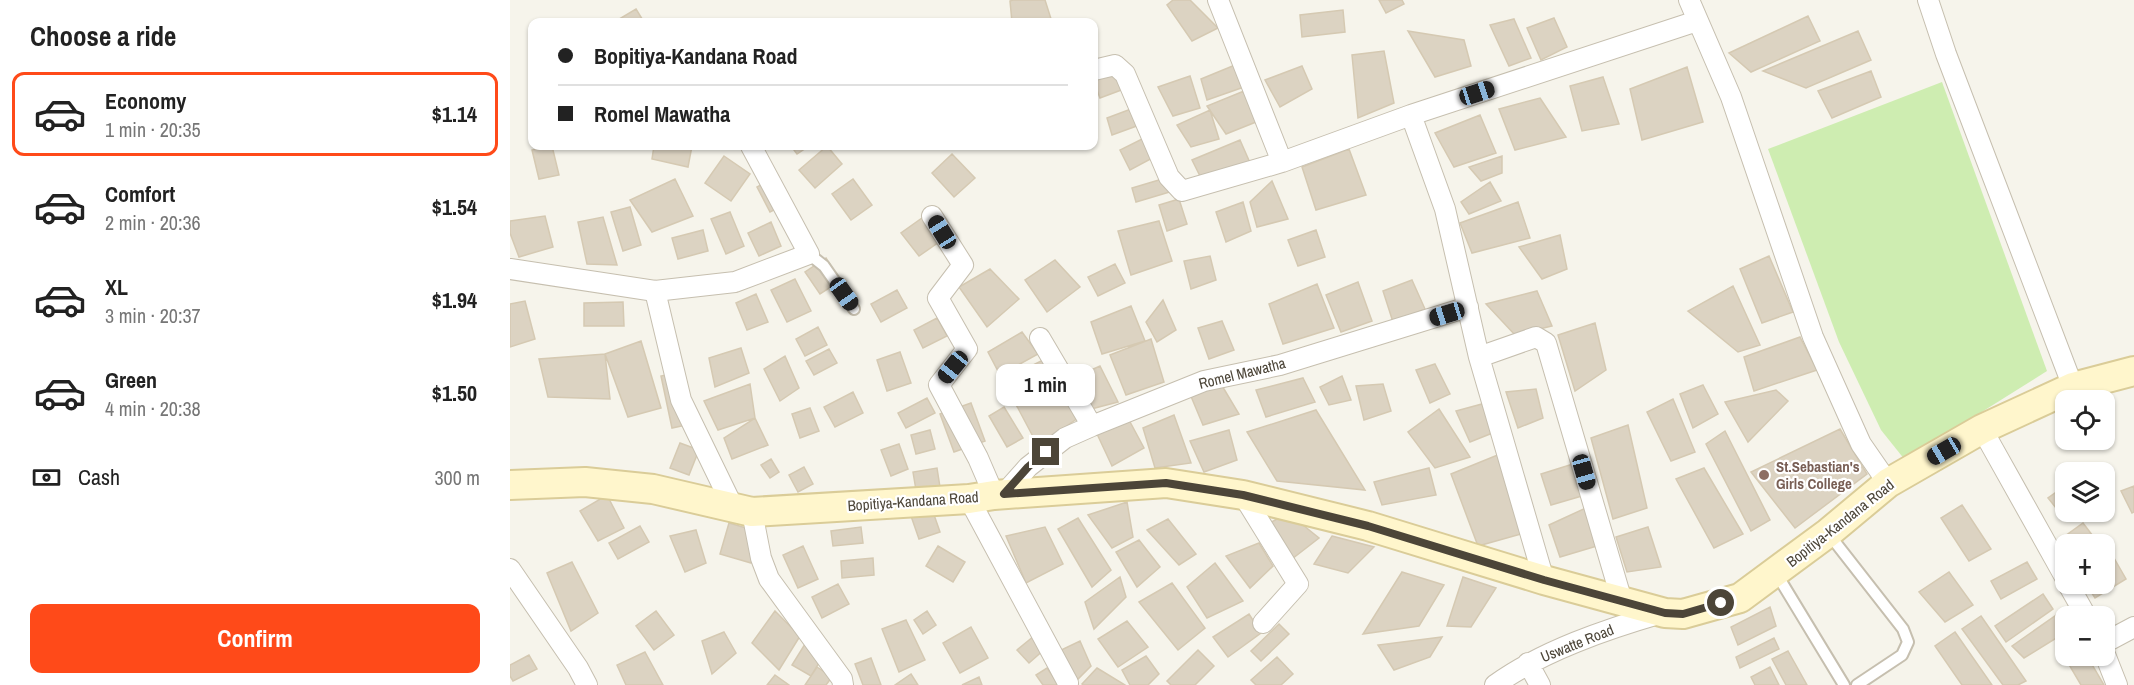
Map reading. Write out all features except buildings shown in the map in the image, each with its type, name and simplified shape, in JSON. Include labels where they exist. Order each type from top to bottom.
[{"type":"street","points":[[1218,0],[1282,162]]},
{"type":"street","points":[[1689,0],[1731,97],[1813,337],[1861,444],[1888,483]]},
{"type":"street","points":[[1928,0],[1946,54],[2073,387]]},
{"type":"street","points":[[1098,69],[1115,65],[1125,74],[1169,177],[1182,190],[1282,162],[1411,115],[1697,21]]},
{"type":"street","points":[[1411,115],[1445,209],[1479,357],[1544,580]]},
{"type":"street","points":[[510,269],[655,291],[735,282],[809,254],[753,150]]},
{"type":"street","points":[[932,216],[963,265],[938,298],[967,349],[939,385],[978,458],[989,496],[1068,682]]},
{"type":"street","points":[[655,291],[681,400],[743,511],[769,579],[842,679],[843,685]]},
{"type":"street","name":"Romel Mawatha","points":[[989,496],[1065,438],[1204,381],[1280,365],[1468,307]]},
{"type":"street","points":[[1479,357],[1536,337],[1546,343],[1622,601]]},
{"type":"street","points":[[1040,338],[1092,426]]},
{"type":"street","name":"Bopitiya-Kandana Road","points":[[510,485],[596,483],[653,489],[743,511],[1166,483],[1243,495],[1368,526],[1544,580],[1665,613],[1683,614],[1740,598],[1828,533],[1888,483],[1982,429],[2073,387],[2134,371]]},
{"type":"street","points":[[1982,429],[2055,559]]},
{"type":"street","points":[[1243,495],[1298,584],[1263,623]]},
{"type":"street","points":[[510,569],[578,668],[587,685]]},
{"type":"street","name":"Uswatte Road","points":[[1495,685],[1528,663],[1628,623],[1665,613]]},
{"type":"street","points":[[2115,637],[2134,627]]},
{"type":"street","points":[[1528,663],[1540,685]]},
{"type":"street","points":[[2110,666],[2117,685]]},
{"type":"lane","points":[[809,254],[824,266],[854,309]]},
{"type":"lane","points":[[1828,533],[1903,629],[1908,642],[1902,655],[1857,685]]},
{"type":"lane","points":[[1776,573],[1844,685]]},
{"type":"green space","points":[[1942,82],[2047,371],[1905,460],[1881,430],[1839,342],[1768,149]]},
{"type":"place","name":"St.Sebastian's Girls College","points":[[1764,475]]},
{"type":"route","points":[[1046,452],[1028,467],[1004,494],[1166,483],[1243,495],[1368,526],[1544,580],[1665,613],[1683,614],[1721,603]]}]
